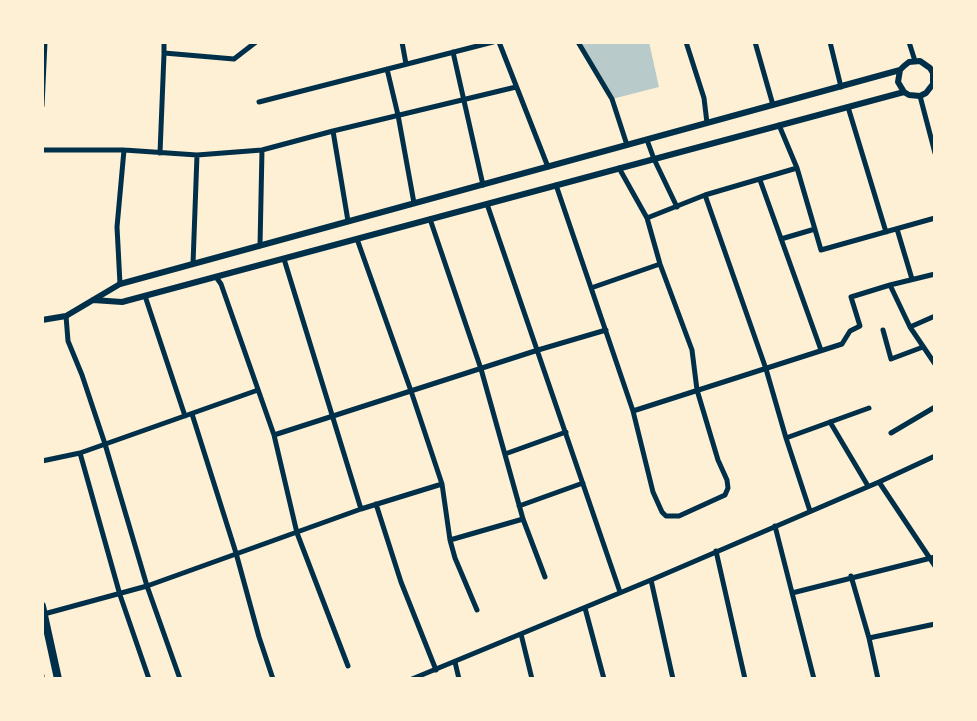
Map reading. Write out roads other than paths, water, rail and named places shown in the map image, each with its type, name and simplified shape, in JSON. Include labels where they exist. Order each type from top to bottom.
[{"type":"main road","points":[[43,610],[58,679]]},
{"type":"street","points":[[42,106],[45,42]]},
{"type":"street","points":[[160,153],[164,42]]},
{"type":"street","points":[[164,53],[234,59],[256,42]]},
{"type":"street","points":[[402,42],[406,64]]},
{"type":"street","points":[[259,102],[496,42],[548,167]]},
{"type":"street","points":[[578,42],[612,99],[627,145]]},
{"type":"street","points":[[686,42],[704,98],[707,123]]},
{"type":"street","points":[[755,42],[773,105]]},
{"type":"street","points":[[830,42],[841,87]]},
{"type":"street","points":[[909,42],[915,61]]},
{"type":"street","points":[[453,52],[487,204],[620,592]]},
{"type":"street","points":[[42,320],[66,316],[120,284],[841,87],[900,70],[915,61],[926,64],[934,75],[933,84],[923,94]]},
{"type":"street","points":[[387,69],[414,203]]},
{"type":"street","points":[[900,70],[898,82],[904,92]]},
{"type":"street","points":[[42,150],[124,150],[197,155],[262,150],[516,87]]},
{"type":"street","points":[[93,300],[122,302],[904,92],[935,97]]},
{"type":"street","points":[[923,94],[935,153]]},
{"type":"street","points":[[848,107],[886,232]]},
{"type":"street","points":[[779,125],[797,168],[821,250],[935,218]]},
{"type":"street","points":[[333,131],[348,221],[442,484],[450,540],[477,610]]},
{"type":"street","points":[[647,140],[677,207]]},
{"type":"street","points":[[120,284],[117,227],[124,150]]},
{"type":"street","points":[[260,246],[262,150]]},
{"type":"street","points":[[193,264],[197,155]]},
{"type":"street","points":[[556,185],[633,411],[653,492],[666,516],[679,516],[725,495],[728,488],[697,390],[692,350],[660,264],[647,218],[619,168]]},
{"type":"street","points":[[647,218],[705,195],[797,168]]},
{"type":"street","points":[[760,180],[821,350]]},
{"type":"street","points":[[705,195],[766,369],[810,511]]},
{"type":"street","points":[[430,219],[481,369],[523,519],[545,577]]},
{"type":"street","points":[[781,239],[815,229]]},
{"type":"street","points":[[897,229],[912,279]]},
{"type":"street","points":[[209,259],[214,277],[221,284],[274,435],[297,533],[348,666]]},
{"type":"street","points":[[284,259],[361,509]]},
{"type":"street","points":[[591,288],[660,264]]},
{"type":"street","points":[[633,411],[842,344],[850,331],[860,326],[851,297],[935,274]]},
{"type":"street","points":[[890,285],[910,327],[935,364]]},
{"type":"street","points":[[145,296],[236,553],[273,679]]},
{"type":"street","points":[[66,316],[68,341],[105,444],[147,586],[180,679]]},
{"type":"street","points":[[910,327],[935,316]]},
{"type":"street","points":[[274,435],[606,330]]},
{"type":"street","points":[[883,330],[891,359],[923,347]]},
{"type":"street","points":[[42,461],[80,453],[258,390]]},
{"type":"street","points":[[891,433],[935,407]]},
{"type":"street","points":[[786,438],[869,408]]},
{"type":"street","points":[[830,422],[868,486]]},
{"type":"street","points":[[505,454],[566,432]]},
{"type":"street","points":[[80,453],[120,595],[149,679]]},
{"type":"street","points":[[412,679],[651,580],[935,456]]},
{"type":"street","points":[[879,482],[932,557],[935,566]]},
{"type":"street","points":[[519,506],[583,483]]},
{"type":"street","points":[[43,610],[120,595],[361,509],[442,484]]},
{"type":"street","points":[[376,504],[401,582],[436,670]]},
{"type":"street","points":[[450,540],[523,519]]},
{"type":"street","points":[[775,526],[814,679]]},
{"type":"street","points":[[716,551],[745,679]]},
{"type":"street","points":[[792,593],[932,557]]},
{"type":"street","points":[[851,576],[878,679]]},
{"type":"street","points":[[651,580],[673,679]]},
{"type":"street","points":[[585,608],[604,679]]},
{"type":"street","points":[[869,638],[935,624]]},
{"type":"street","points":[[521,634],[532,679]]},
{"type":"street","points":[[455,662],[459,679]]},
{"type":"lane","points":[[42,668],[44,679]]}]
